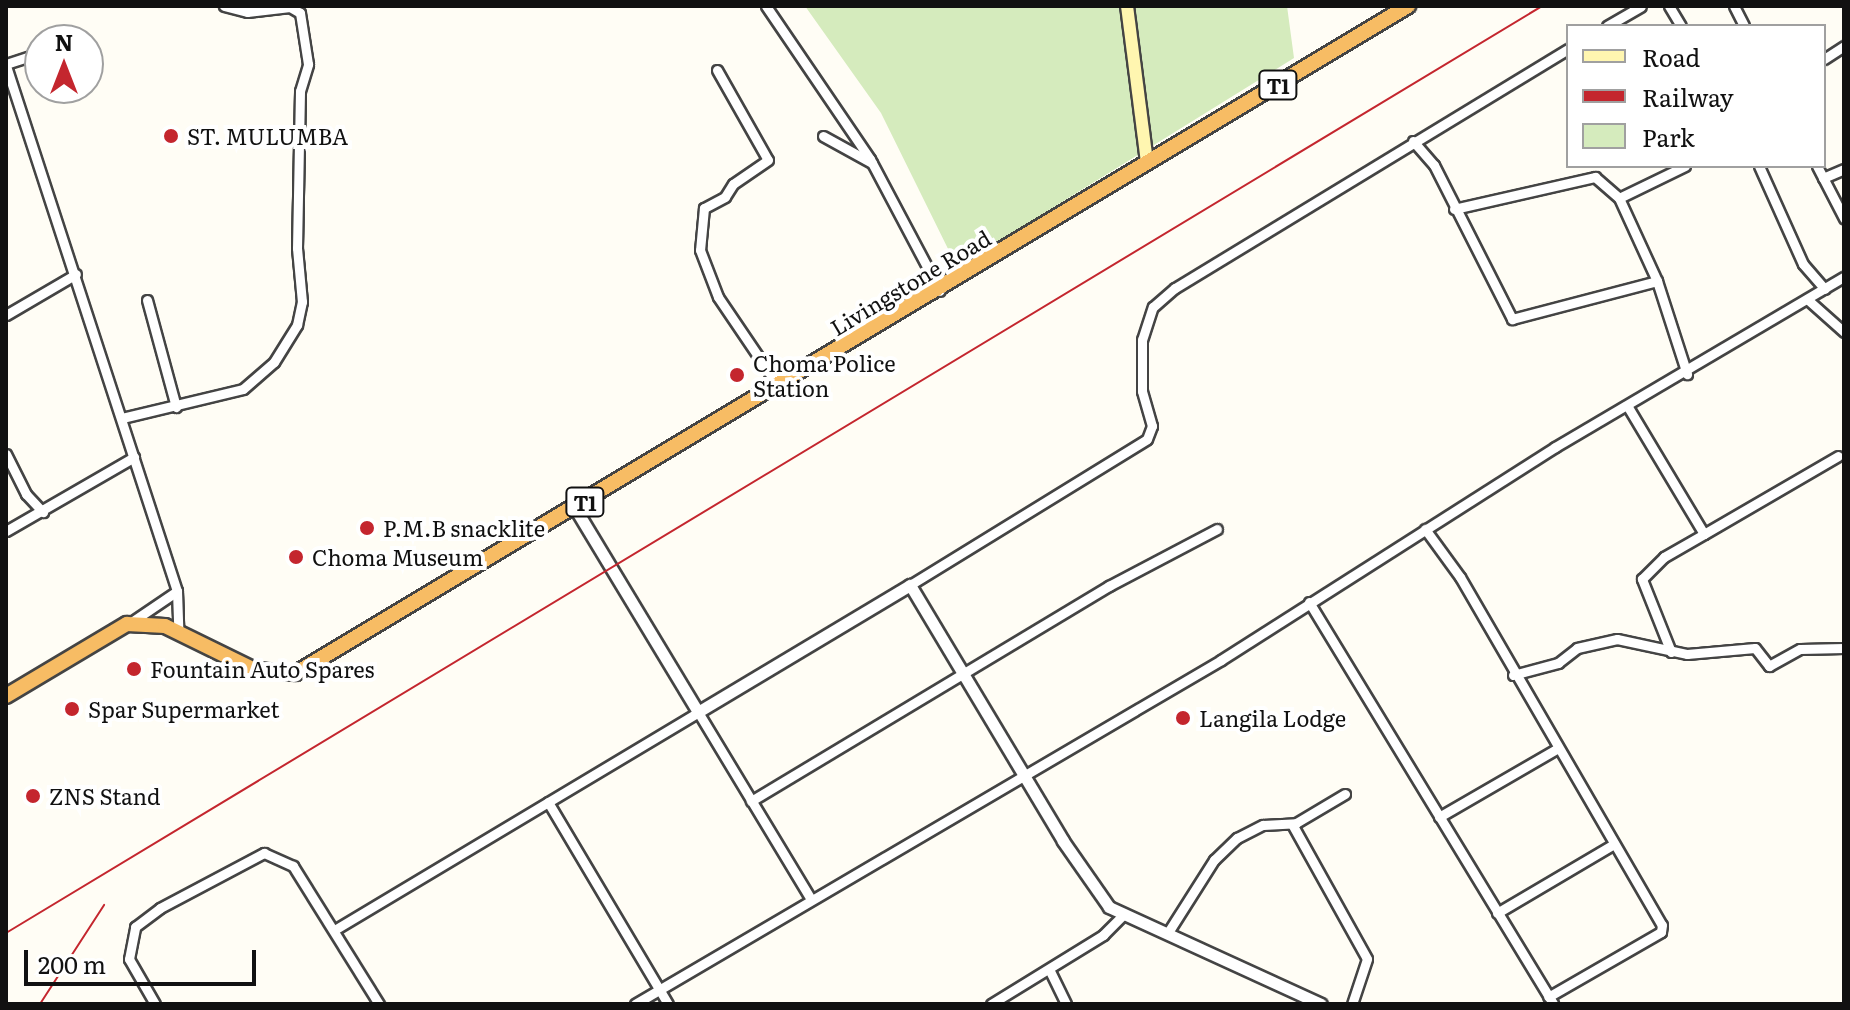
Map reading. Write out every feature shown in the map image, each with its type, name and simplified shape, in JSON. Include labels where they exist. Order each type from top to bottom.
[{"type":"highway","name":"Livingstone Road","points":[[127,624],[178,629],[255,670],[296,673],[940,291],[1408,6]]},
{"type":"highway","points":[[6,696],[127,624]]},
{"type":"main road","points":[[1127,6],[1147,163]]},
{"type":"street","points":[[122,418],[231,395],[257,380],[287,343],[302,302],[297,248],[300,91],[308,59],[300,13],[290,7],[247,12],[224,6]]},
{"type":"street","points":[[766,6],[872,163],[940,291]]},
{"type":"street","points":[[1610,24],[1641,6]]},
{"type":"street","points":[[1669,6],[1680,24]]},
{"type":"street","points":[[1734,6],[1743,24]]},
{"type":"street","points":[[1826,58],[1844,46]]},
{"type":"street","points":[[336,929],[910,585],[1147,439],[1152,426],[1142,391],[1142,340],[1153,307],[1255,236],[1566,50]]},
{"type":"street","points":[[6,65],[177,591],[178,629]]},
{"type":"street","points":[[717,70],[768,160],[733,184],[725,197],[704,208],[700,250],[718,297],[779,387]]},
{"type":"street","points":[[6,108],[18,102]]},
{"type":"street","points":[[823,136],[872,163]]},
{"type":"street","points":[[1413,141],[1434,165],[1512,319],[1657,281]]},
{"type":"street","points":[[1619,198],[1681,168]]},
{"type":"street","points":[[1760,168],[1803,264],[1825,289]]},
{"type":"street","points":[[1818,168],[1844,218]]},
{"type":"street","points":[[1823,178],[1844,169]]},
{"type":"street","points":[[1454,209],[1595,177],[1619,198],[1657,281],[1687,374]]},
{"type":"street","points":[[6,315],[76,274]]},
{"type":"street","points":[[635,1004],[1023,773],[1221,660],[1425,529],[1844,277]]},
{"type":"street","points":[[1807,299],[1844,332]]},
{"type":"street","points":[[147,300],[176,407]]},
{"type":"street","points":[[1628,407],[1704,534]]},
{"type":"street","points":[[6,454],[26,494],[43,512]]},
{"type":"street","points":[[1671,652],[1642,579],[1664,557],[1838,456]]},
{"type":"street","points":[[6,531],[134,457]]},
{"type":"street","points":[[575,508],[811,899]]},
{"type":"street","points":[[751,801],[1109,586],[1217,529]]},
{"type":"street","points":[[1309,602],[1551,1000],[1663,928],[1513,675],[1460,577],[1425,529]]},
{"type":"street","points":[[910,585],[1099,897],[1122,916],[1321,1004]]},
{"type":"street","points":[[127,624],[177,591]]},
{"type":"street","points":[[1513,675],[1558,663],[1577,648],[1617,639],[1639,640],[1671,652],[1755,648],[1769,666],[1800,649],[1844,648]]},
{"type":"street","points":[[1439,817],[1558,748]]},
{"type":"street","points":[[1167,934],[1214,860],[1237,838],[1263,825],[1292,824],[1345,794]]},
{"type":"street","points":[[548,802],[668,1004]]},
{"type":"street","points":[[1292,824],[1367,959],[1352,1004]]},
{"type":"street","points":[[1497,913],[1614,844]]},
{"type":"street","points":[[155,1004],[129,959],[135,927],[254,855],[276,855],[293,866],[336,929],[379,1004]]},
{"type":"street","points":[[991,1004],[1049,969],[1122,916]]},
{"type":"street","points":[[1049,969],[1066,1004]]},
{"type":"green space","points":[[805,6],[1287,6],[1294,58],[957,267],[881,113]]},
{"type":"railway","points":[[6,933],[1542,6]]},
{"type":"railway","points":[[40,1004],[104,905]]},
{"type":"place","name":"ST. MULUMBA","points":[[171,136]]},
{"type":"place","name":"Choma Police Station","points":[[737,375]]},
{"type":"place","name":"P.M.B snacklite","points":[[367,528]]},
{"type":"place","name":"Choma Museum","points":[[296,557]]},
{"type":"place","name":"Fountain Auto Spares","points":[[134,669]]},
{"type":"place","name":"Spar Supermarket","points":[[72,709]]},
{"type":"place","name":"Langila Lodge","points":[[1183,718]]},
{"type":"place","name":"ZNS Stand","points":[[33,796]]}]
